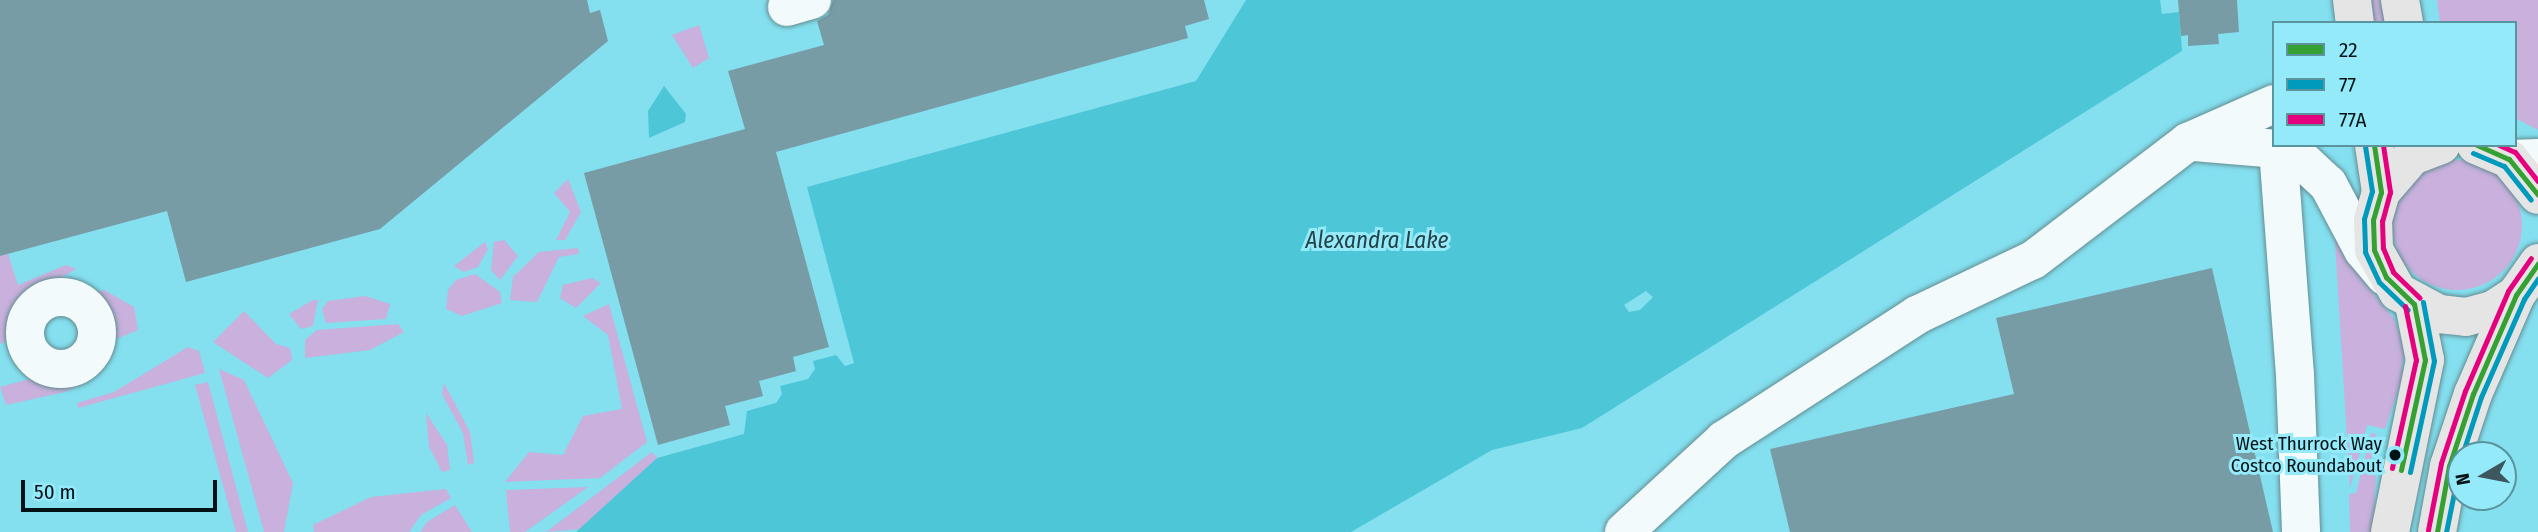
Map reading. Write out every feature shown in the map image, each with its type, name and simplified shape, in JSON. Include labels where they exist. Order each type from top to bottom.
[{"type":"main road","points":[[2352,0],[2356,21]]},
{"type":"main road","points":[[2400,0],[2404,21]]},
{"type":"main road","points":[[2374,147],[2381,192],[2373,220],[2374,250],[2386,277],[2414,304],[2439,314],[2466,317],[2493,310],[2516,295]]},
{"type":"main road","points":[[2381,192],[2412,156],[2436,147]]},
{"type":"main road","points":[[2508,154],[2538,195]]},
{"type":"main road","points":[[2437,532],[2449,466],[2465,418],[2516,295],[2538,263]]},
{"type":"main road","points":[[2390,532],[2425,360],[2414,304]]},
{"type":"lane","points":[[1625,532],[1724,440],[1917,316],[2033,260],[2188,142],[2272,105]]},
{"type":"lane","points":[[2188,142],[2236,142],[2277,149],[2304,162],[2328,184],[2363,250],[2386,277]]},
{"type":"lane","points":[[2277,149],[2295,375],[2301,532]]},
{"type":"shaded area","points":[[0,0],[2538,0],[2538,532],[0,532]]},
{"type":"shaded area","points":[[2370,0],[2383,0],[2387,21],[2374,21]]},
{"type":"shaded area","points":[[2437,0],[2538,0],[2538,130],[2517,119],[2517,21],[2440,21]]},
{"type":"shaded area","points":[[699,25],[709,58],[693,68],[672,35]]},
{"type":"shaded area","points":[[2457,160],[2482,165],[2503,179],[2517,200],[2522,225],[2517,250],[2503,271],[2482,285],[2457,290],[2432,285],[2411,271],[2397,250],[2392,225],[2397,200],[2411,179],[2432,165]]},
{"type":"shaded area","points":[[568,179],[581,212],[565,240],[556,240],[570,212],[554,193]]},
{"type":"shaded area","points":[[2333,210],[2362,279],[2394,319],[2405,347],[2402,369],[2405,370],[2385,429],[2367,425],[2350,488]]},
{"type":"shaded area","points":[[504,240],[518,256],[500,280],[491,270],[494,242]]},
{"type":"shaded area","points":[[485,242],[488,249],[478,267],[464,272],[454,266]]},
{"type":"shaded area","points":[[578,248],[579,254],[559,257],[537,302],[510,300],[513,277],[539,252]]},
{"type":"shaded area","points":[[8,254],[18,285],[66,265],[76,269],[21,301],[5,342],[0,344],[0,256]]},
{"type":"shaded area","points":[[475,274],[500,292],[502,303],[462,316],[446,309],[448,290],[456,280]]},
{"type":"shaded area","points":[[592,278],[601,283],[576,308],[560,298],[563,285]]},
{"type":"shaded area","points":[[104,290],[134,307],[138,330],[107,343],[106,313],[91,293]]},
{"type":"shaded area","points":[[365,296],[390,304],[386,319],[326,323],[322,309],[328,301]]},
{"type":"shaded area","points":[[313,300],[318,300],[313,326],[301,329],[289,314]]},
{"type":"shaded area","points":[[609,304],[647,442],[600,478],[505,482],[529,452],[563,455],[583,416],[622,409],[608,335],[583,316]]},
{"type":"shaded area","points":[[244,311],[276,344],[290,348],[292,360],[268,378],[213,342]]},
{"type":"shaded area","points":[[398,324],[404,332],[370,350],[305,358],[305,340],[317,330]]},
{"type":"shaded area","points":[[188,347],[199,351],[205,373],[78,408],[77,403],[114,392]]},
{"type":"shaded area","points":[[219,369],[244,380],[293,483],[284,532],[264,532]]},
{"type":"shaded area","points":[[33,378],[52,384],[82,378],[88,381],[65,392],[6,405],[0,387]]},
{"type":"shaded area","points":[[208,382],[248,532],[236,532],[195,385]]},
{"type":"shaded area","points":[[444,383],[470,432],[474,463],[468,465],[463,433],[442,394]]},
{"type":"shaded area","points":[[426,413],[447,445],[450,470],[442,472],[429,447]]},
{"type":"shaded area","points":[[2371,433],[2376,434],[2369,473],[2376,476],[2373,532],[2350,532],[2349,494],[2356,493]]},
{"type":"shaded area","points":[[652,452],[657,458],[581,529],[546,532]]},
{"type":"shaded area","points":[[588,487],[525,532],[510,532],[506,490]]},
{"type":"shaded area","points":[[446,489],[451,498],[421,515],[409,532],[314,532],[313,525],[371,497]]},
{"type":"shaded area","points":[[455,505],[472,532],[420,532],[427,522]]},
{"type":"water","name":"Alexandra Lake","points":[[1246,0],[2160,0],[2162,14],[2179,12],[2182,51],[1582,428],[1492,450],[1351,532],[576,532],[657,458],[744,434],[747,411],[776,403],[782,394],[780,386],[808,379],[815,369],[813,361],[836,355],[845,366],[854,363],[807,187],[1196,81]],"holes":[[[1646,291],[1653,297],[1640,310],[1629,312],[1624,305]]]},
{"type":"water","points":[[664,86],[686,114],[685,122],[649,138],[648,111]]},
{"type":"building","points":[[0,0],[587,0],[590,13],[600,10],[608,41],[380,229],[186,282],[167,211],[0,256]]},
{"type":"building","points":[[833,0],[1204,0],[1209,19],[1185,26],[1188,38],[776,152],[829,347],[793,357],[796,371],[759,381],[763,396],[725,406],[730,425],[658,445],[584,173],[745,129],[728,71],[824,45],[817,21],[828,15]]},
{"type":"building","points":[[2178,0],[2237,0],[2239,32],[2218,34],[2219,44],[2188,46],[2188,35],[2181,36]]},
{"type":"building","points":[[2212,268],[2273,532],[1790,532],[1770,449],[2014,394],[1996,318]]},
{"type":"transit line","name":"77","points":[[2365,147],[2372,191],[2364,219],[2365,252],[2379,282],[2408,310]]},
{"type":"transit line","name":"22","points":[[2374,147],[2381,192],[2373,220],[2374,250],[2386,277],[2414,304]]},
{"type":"transit line","name":"77A","points":[[2383,147],[2390,192],[2382,221],[2383,248],[2393,272],[2420,298]]},
{"type":"transit line","name":"22","points":[[2482,147],[2509,159],[2538,195]]},
{"type":"transit line","name":"77A","points":[[2504,147],[2515,152],[2538,181]]},
{"type":"transit line","name":"77","points":[[2473,153],[2504,166],[2531,200]]},
{"type":"transit line","name":"77A","points":[[2428,530],[2441,463],[2465,391],[2508,291],[2531,258]]},
{"type":"transit line","name":"22","points":[[2437,532],[2449,466],[2473,394],[2516,295],[2538,263]]},
{"type":"transit line","name":"77","points":[[2467,441],[2481,397],[2524,299],[2538,278]]},
{"type":"transit line","name":"77","points":[[2410,472],[2434,361],[2423,302]]},
{"type":"transit line","name":"22","points":[[2401,470],[2425,360],[2414,304]]},
{"type":"transit line","name":"77A","points":[[2392,468],[2416,360],[2405,306]]},
{"type":"transit line","name":"77","points":[[2446,532],[2450,511]]},
{"type":"place","name":"West Thurrock Way Costco Roundabout","points":[[2395,455]]}]
